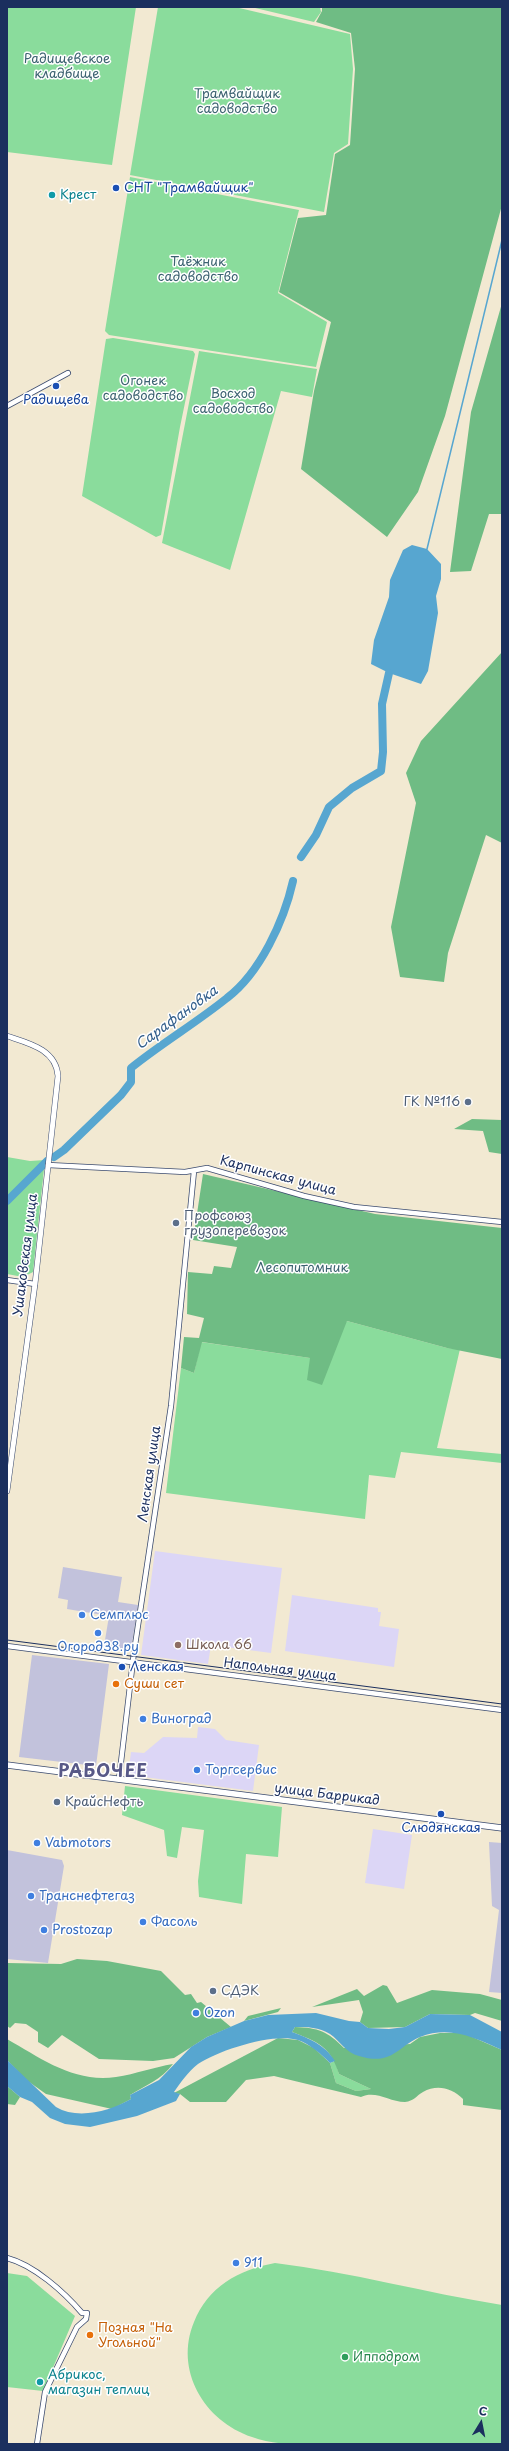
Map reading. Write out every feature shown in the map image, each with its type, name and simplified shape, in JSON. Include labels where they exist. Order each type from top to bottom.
[{"type":"main road","name":"Ушаковская улица","points":[[7,1036],[34,1045],[44,1051],[53,1060],[58,1069],[35,1284],[7,1491]]},
{"type":"main road","name":"улица Баррикад","points":[[7,1765],[502,1828]]},
{"type":"street","points":[[7,406],[68,373]]},
{"type":"street","name":"Карпинская улица","points":[[48,1165],[184,1172],[207,1168],[304,1196],[354,1206],[502,1222]]},
{"type":"street","name":"Ленская улица","points":[[119,1779],[133,1662],[171,1406],[194,1171]]},
{"type":"street","points":[[7,1280],[35,1284]]},
{"type":"street","name":"Напольная улица","points":[[7,1646],[502,1710]]},
{"type":"street","points":[[7,2258],[28,2266],[74,2304],[82,2316],[45,2392],[37,2444]]},
{"type":"shaded area","points":[[155,1551],[282,1568],[271,1653],[211,1645],[208,1664],[141,1655]]},
{"type":"shaded area","points":[[63,1567],[122,1577],[118,1602],[138,1605],[131,1650],[104,1646],[109,1616],[67,1609],[68,1600],[58,1598]]},
{"type":"shaded area","points":[[292,1595],[378,1608],[378,1612],[381,1612],[379,1626],[399,1629],[394,1667],[285,1651]]},
{"type":"shaded area","points":[[32,1655],[109,1664],[96,1766],[19,1757]]},
{"type":"shaded area","points":[[198,1727],[215,1729],[226,1740],[259,1745],[253,1791],[128,1775],[131,1752],[144,1753],[163,1737],[197,1738]]},
{"type":"shaded area","points":[[373,1829],[412,1835],[404,1889],[365,1883]]},
{"type":"shaded area","points":[[489,1842],[502,1843],[502,1993],[489,1992],[499,1910],[492,1906]]},
{"type":"shaded area","points":[[7,1850],[62,1860],[64,1866],[48,1963],[7,1959]]},
{"type":"green space","name":"Радищевское кладбище","points":[[7,7],[136,7],[112,165],[7,152]]},
{"type":"green space","name":"Трамвайщик садоводство","points":[[158,7],[235,7],[350,34],[353,69],[348,144],[334,153],[324,212],[130,175]]},
{"type":"green space","points":[[251,7],[320,7],[321,12],[314,22]]},
{"type":"green space","points":[[322,7],[502,7],[502,205],[445,416],[418,492],[387,537],[301,469],[314,391],[331,322],[279,292],[298,218],[326,215],[335,154],[350,145],[355,69],[351,33],[316,22],[322,11]]},
{"type":"green space","name":"Таёжник садоводство","points":[[130,177],[299,210],[278,293],[327,322],[316,367],[109,335],[105,331]]},
{"type":"green space","points":[[502,303],[502,514],[489,514],[471,571],[450,572],[471,412]]},
{"type":"green space","name":"Огонек садоводство","points":[[113,338],[193,351],[195,354],[180,427],[161,535],[156,537],[82,496],[106,339]]},
{"type":"green space","name":"Восход садоводство","points":[[199,351],[317,369],[312,397],[281,391],[230,570],[162,543]]},
{"type":"green space","points":[[502,652],[502,843],[486,835],[448,953],[444,982],[400,977],[391,927],[416,803],[406,773],[421,741]]},
{"type":"green space","points":[[472,1119],[502,1120],[502,1154],[489,1152],[483,1131],[454,1129]]},
{"type":"green space","points":[[7,1157],[30,1161],[45,1160],[33,1272],[23,1277],[7,1274]]},
{"type":"green space","name":"Лесопитомник","points":[[203,1174],[375,1214],[502,1228],[502,1359],[447,1348],[347,1321],[322,1385],[307,1380],[310,1358],[202,1342],[194,1373],[181,1368],[184,1337],[199,1338],[204,1318],[187,1314],[188,1272],[212,1274],[214,1266],[231,1268],[237,1247],[193,1240]]},
{"type":"green space","points":[[347,1321],[447,1348],[460,1349],[437,1448],[502,1454],[502,1463],[401,1452],[395,1478],[369,1475],[365,1519],[166,1493],[181,1368],[194,1373],[201,1342],[310,1358]]},
{"type":"green space","points":[[125,1786],[282,1807],[278,1857],[246,1854],[242,1904],[199,1897],[198,1881],[204,1830],[182,1827],[177,1858],[167,1856],[164,1830],[122,1815]]},
{"type":"green space","points":[[77,1959],[107,1961],[161,1971],[185,1995],[191,1994],[197,2003],[201,2002],[231,2027],[207,2037],[174,2058],[153,2061],[99,2059],[62,2035],[48,2048],[38,2042],[38,2032],[26,2024],[15,2023],[10,2028],[7,2026],[7,1963],[61,1964]]},
{"type":"green space","points":[[383,1985],[387,1986],[397,2003],[432,1990],[480,1994],[502,2000],[502,2021],[475,2013],[470,2015],[430,2014],[405,2027],[368,2028],[360,2022],[363,2012],[359,2000],[312,2007],[357,1989],[364,1996]]},
{"type":"green space","points":[[281,2008],[278,2012],[244,2021],[248,2016]]},
{"type":"green space","points":[[295,2027],[310,2028],[327,2034],[344,2048],[410,2044],[420,2037],[440,2033],[463,2033],[502,2050],[502,2110],[463,2105],[463,2099],[459,2095],[444,2088],[434,2088],[428,2090],[405,2102],[372,2095],[361,2097],[274,2076],[246,2080],[226,2102],[190,2102],[180,2094],[174,2093],[278,2038],[298,2040],[314,2048],[330,2063],[336,2083],[356,2091],[371,2089],[339,2074],[332,2057],[327,2051],[316,2042],[292,2032]]},
{"type":"green space","points":[[7,2039],[59,2068],[86,2076],[101,2078],[116,2077],[173,2064],[153,2082],[130,2095],[131,2099],[112,2109],[46,2094],[25,2079],[7,2060]]},
{"type":"green space","points":[[335,2061],[339,2074],[371,2089],[356,2091],[336,2083],[330,2063]]},
{"type":"green space","points":[[7,2086],[20,2097],[15,2105],[7,2104]]},
{"type":"green space","name":"Ипподром","points":[[275,2263],[360,2277],[445,2295],[502,2305],[502,2444],[314,2445],[276,2443],[252,2437],[235,2429],[220,2419],[207,2406],[198,2392],[191,2375],[188,2358],[189,2340],[194,2322],[207,2299],[226,2282],[249,2270]]},
{"type":"green space","points":[[7,2273],[27,2276],[75,2316],[43,2391],[7,2387]]},
{"type":"water","points":[[412,545],[427,549],[441,564],[441,579],[436,596],[438,613],[428,671],[421,684],[389,673],[371,664],[374,640],[389,597],[390,580],[403,550]]},
{"type":"water","points":[[316,2013],[349,2021],[360,2022],[368,2028],[389,2029],[405,2027],[430,2014],[470,2015],[502,2032],[502,2050],[462,2034],[442,2032],[420,2037],[387,2057],[379,2059],[370,2058],[359,2056],[350,2052],[334,2037],[322,2030],[295,2027],[292,2032],[321,2046],[335,2061],[330,2063],[311,2047],[298,2040],[287,2038],[274,2039],[246,2044],[219,2053],[198,2064],[174,2092],[180,2094],[176,2101],[137,2116],[90,2127],[65,2124],[50,2118],[32,2102],[20,2097],[7,2086],[7,2060],[56,2107],[74,2113],[104,2110],[131,2099],[130,2095],[159,2080],[191,2047],[207,2037],[244,2021],[268,2015]]},
{"type":"waterway","points":[[427,549],[502,240]]},
{"type":"waterway","name":"Сарафановка","points":[[301,857],[316,835],[329,807],[352,788],[381,771],[383,752],[382,704],[389,673]]},
{"type":"waterway","name":"Сарафановка","points":[[54,1157],[64,1150],[121,1095],[131,1082],[131,1068],[227,998],[250,975],[260,961],[277,929],[284,913],[293,881]]},
{"type":"waterway","name":"Сарафановка","points":[[7,1201],[47,1161]]},
{"type":"tram line","points":[[7,1640],[502,1704]]},
{"type":"place","name":"СНТ \"Трамвайщик\"","points":[[116,188]]},
{"type":"place","name":"Крест","points":[[52,195]]},
{"type":"place","name":"Радищева","points":[[56,386]]},
{"type":"place","name":"ГК №116","points":[[468,1102]]},
{"type":"place","name":"Профсоюз грузоперевозок","points":[[176,1223]]},
{"type":"place","name":"Семплюс","points":[[82,1615]]},
{"type":"place","name":"Огород38.ру","points":[[98,1633]]},
{"type":"place","name":"Школа 66","points":[[178,1645]]},
{"type":"place","name":"Ленская","points":[[122,1667]]},
{"type":"place","name":"Суши сет","points":[[116,1684]]},
{"type":"place","name":"Виноград","points":[[143,1719]]},
{"type":"place","name":"Торгсервис","points":[[197,1770]]},
{"type":"place","name":"КрайсНефть","points":[[57,1802]]},
{"type":"place","name":"Слюдянская","points":[[441,1814]]},
{"type":"place","name":"Vabmotors","points":[[37,1843]]},
{"type":"place","name":"Транснефтегаз","points":[[31,1896]]},
{"type":"place","name":"Фасоль","points":[[143,1922]]},
{"type":"place","name":"Prostozap","points":[[44,1930]]},
{"type":"place","name":"СДЭК","points":[[213,1991]]},
{"type":"place","name":"Ozon","points":[[196,2013]]},
{"type":"place","name":"911","points":[[236,2263]]},
{"type":"place","name":"Позная \"На Угольной\"","points":[[90,2335]]},
{"type":"place","name":"Ипподром","points":[[345,2357]]},
{"type":"place","name":"Абрикос, магазин теплиц","points":[[40,2382]]},
{"type":"district","name":"РАБОЧЕЕ","points":[[103,1772]]}]
